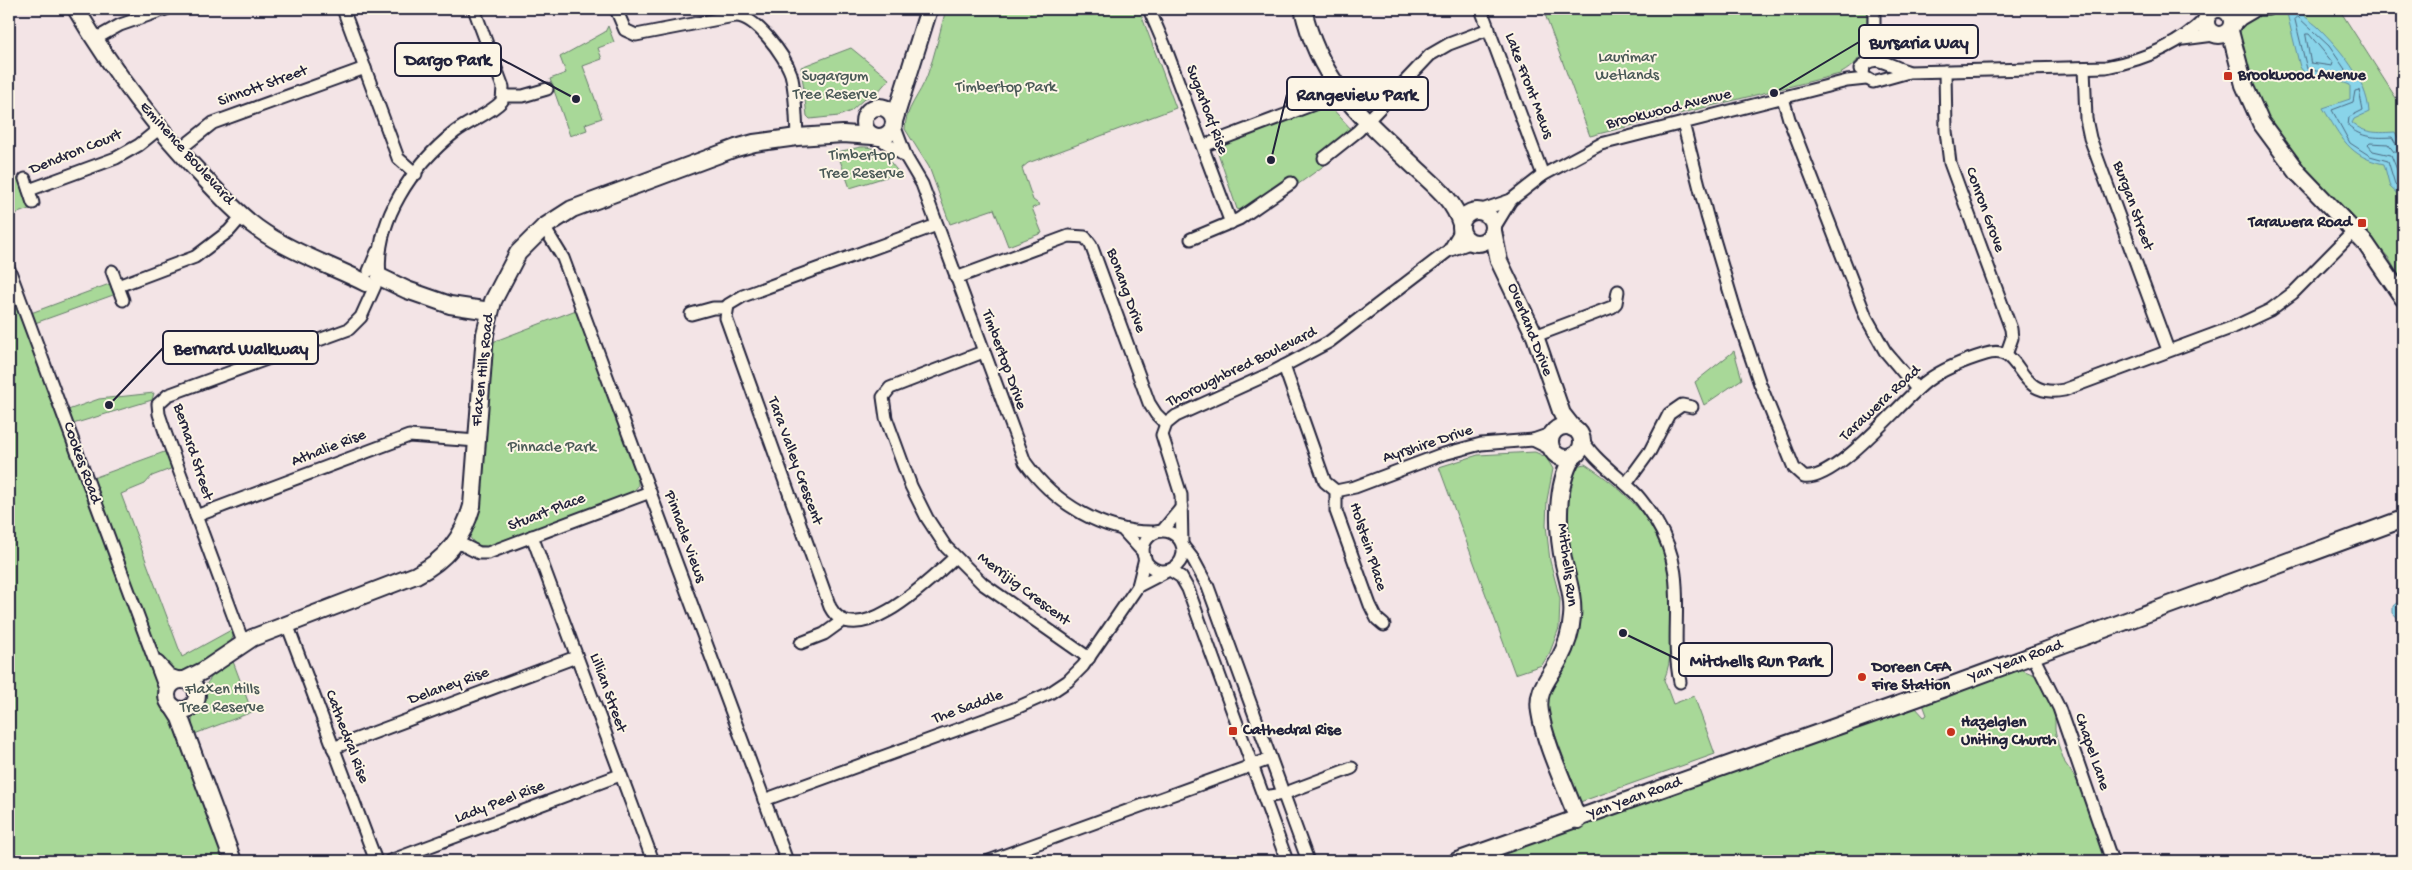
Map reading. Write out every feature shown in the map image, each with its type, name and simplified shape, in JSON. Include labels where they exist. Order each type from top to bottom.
[{"type":"street","name":"Eminence Boulevard","points":[[76,9],[95,39],[160,128],[242,216],[287,247],[328,265],[450,304],[474,316],[489,315]]},
{"type":"street","points":[[95,39],[120,25],[166,9]]},
{"type":"street","points":[[344,9],[398,158],[416,174]]},
{"type":"street","points":[[373,280],[380,246],[392,211],[416,174],[440,145],[467,123],[498,105],[503,96],[503,87],[474,9]]},
{"type":"street","points":[[616,9],[625,30],[644,36],[734,12],[751,20],[785,61],[792,77],[797,137]]},
{"type":"street","points":[[864,118],[866,130],[876,136],[890,132],[929,9]]},
{"type":"street","name":"Sugarloaf Rise","points":[[1149,9],[1231,223]]},
{"type":"street","name":"Overland Drive","points":[[1303,9],[1312,42],[1337,89],[1367,122],[1448,199],[1468,235],[1498,261]]},
{"type":"street","name":"Lake Front Mews","points":[[1481,9],[1544,175]]},
{"type":"street","points":[[1874,9],[1872,62],[1862,72],[1866,80],[1873,82],[1909,72],[2084,68],[2118,64],[2183,39],[2222,33],[2241,19],[2263,10]]},
{"type":"street","points":[[2222,33],[2232,20],[2223,9]]},
{"type":"street","points":[[2183,39],[2212,11],[2223,9],[2263,10]]},
{"type":"street","points":[[2206,15],[2206,26],[2222,33],[2226,46],[2238,65],[2251,104],[2273,141],[2303,178],[2377,258],[2403,298]]},
{"type":"street","points":[[1324,158],[1367,122],[1430,56],[1449,44],[1489,29]]},
{"type":"street","points":[[1872,62],[1909,72]]},
{"type":"street","points":[[1872,62],[1885,72],[1880,80]]},
{"type":"street","name":"Brookwood Avenue","points":[[1847,80],[1872,62]]},
{"type":"street","name":"Sinnott Street","points":[[179,150],[213,123],[365,68]]},
{"type":"street","name":"Burgan Street","points":[[2084,68],[2087,130],[2168,350]]},
{"type":"street","name":"Conron Grove","points":[[1945,71],[1946,131],[1950,163],[2011,329],[2012,338],[2006,355]]},
{"type":"street","name":"Brookwood Avenue","points":[[1478,211],[1511,200],[1544,175],[1602,144],[1847,80],[1866,80]]},
{"type":"street","points":[[843,134],[864,118],[868,110],[881,106],[897,95],[906,85]]},
{"type":"street","points":[[503,96],[523,96],[547,89]]},
{"type":"street","points":[[1203,146],[1314,104],[1337,89]]},
{"type":"street","points":[[1783,98],[1789,119],[1866,317],[1885,351],[1917,389]]},
{"type":"street","points":[[881,106],[888,110],[894,123]]},
{"type":"street","name":"Timbertop Drive","points":[[894,123],[906,157],[922,184],[1025,462],[1039,482],[1056,497],[1076,510],[1122,529],[1143,532],[1160,531]]},
{"type":"street","name":"Tarawera Road","points":[[1683,123],[1707,216],[1736,313],[1760,384],[1794,468],[1804,477],[1810,478],[1834,467],[1917,389],[1940,373],[1970,360],[1996,352],[2006,355]]},
{"type":"street","name":"Dendron Court","points":[[33,203],[27,184],[116,158],[160,128]]},
{"type":"street","name":"Flaxen Hills Road","points":[[185,680],[217,662],[243,642],[416,575],[438,562],[457,542],[472,506],[489,315],[508,268],[524,247],[544,228],[586,202],[754,143],[797,137],[843,134],[876,136]]},
{"type":"street","name":"Timbertop Drive","points":[[876,136],[906,157]]},
{"type":"street","points":[[1191,238],[1231,223],[1291,183]]},
{"type":"street","name":"Overland Drive","points":[[1448,199],[1478,211]]},
{"type":"street","name":"Brookwood Avenue","points":[[1493,230],[1511,200]]},
{"type":"street","points":[[1478,211],[1491,218],[1493,230],[1487,240],[1468,235],[1466,215],[1478,211]]},
{"type":"street","points":[[118,286],[195,257],[229,230],[242,216]]},
{"type":"street","points":[[691,314],[713,308],[727,308],[731,302],[743,296],[937,225]]},
{"type":"street","name":"Pinnacle Views","points":[[544,228],[564,258],[787,861]]},
{"type":"street","name":"Overland Drive","points":[[1493,230],[1498,261],[1535,336],[1556,401],[1562,414],[1576,432]]},
{"type":"street","points":[[2006,355],[2015,362],[2031,385],[2048,392],[2064,390],[2236,326],[2270,310],[2293,293],[2354,231]]},
{"type":"street","name":"Thoroughbred Boulevard","points":[[1183,544],[1182,507],[1179,486],[1162,435],[1166,424],[1189,410],[1284,366],[1344,332],[1468,235]]},
{"type":"street","name":"Bonang Drive","points":[[956,278],[1069,236],[1085,237],[1091,245],[1149,403],[1166,424]]},
{"type":"street","name":"Cookes Road","points":[[9,269],[170,700],[180,718],[234,861]]},
{"type":"street","points":[[112,272],[123,300]]},
{"type":"street","name":"Bernard Street","points":[[243,642],[159,414],[160,400],[174,393],[344,331],[358,322],[364,311],[373,280]]},
{"type":"street","points":[[1535,336],[1612,307],[1616,302],[1618,291]]},
{"type":"street","name":"Tara Valley Crescent","points":[[727,308],[728,323],[830,607],[834,614],[842,621]]},
{"type":"street","name":"Merrijig Crescent","points":[[983,352],[897,383],[886,391],[883,397],[886,418],[919,502],[935,531],[955,557],[997,595],[1089,658]]},
{"type":"street","name":"Holstein Place","points":[[1284,366],[1325,482],[1336,491],[1336,511],[1366,597],[1373,612],[1384,625]]},
{"type":"street","name":"Overland Drive","points":[[1553,441],[1557,421],[1556,401]]},
{"type":"street","points":[[1626,484],[1650,451],[1672,412],[1682,405],[1692,407]]},
{"type":"street","points":[[1598,461],[1587,456],[1574,455],[1564,458],[1553,441],[1563,426],[1576,432],[1598,461],[1626,484],[1646,506],[1657,523],[1674,563],[1678,586],[1677,664],[1680,682]]},
{"type":"street","points":[[1574,455],[1581,446],[1576,432]]},
{"type":"street","name":"Athalie Rise","points":[[196,516],[409,436],[477,441]]},
{"type":"street","name":"Ayrshire Drive","points":[[1336,491],[1462,448],[1505,441],[1553,441]]},
{"type":"street","name":"Mitchells Run","points":[[1553,441],[1564,477]]},
{"type":"street","name":"Mitchells Run","points":[[1574,455],[1564,477],[1560,516],[1563,558],[1572,600],[1572,616],[1566,645],[1559,661],[1542,686],[1539,699],[1544,728],[1578,820]]},
{"type":"street","name":"Stuart Place","points":[[457,542],[484,554],[650,492]]},
{"type":"street","points":[[1182,507],[1160,531],[1146,540],[1144,555],[1154,568],[1168,570],[1181,577],[1188,589],[1287,861]]},
{"type":"street","name":"Yan Yean Road","points":[[1457,861],[1578,820],[2033,656],[2403,519]]},
{"type":"street","name":"Timbertop Drive","points":[[1122,529],[1144,555]]},
{"type":"street","points":[[1160,531],[1174,534],[1183,544],[1208,587],[1308,861]]},
{"type":"street","name":"Lillian Street","points":[[532,536],[653,861]]},
{"type":"street","points":[[1168,570],[1175,567],[1182,558],[1183,544]]},
{"type":"street","name":"The Saddle","points":[[764,800],[1034,702],[1068,681],[1089,658],[1138,586],[1144,555]]},
{"type":"street","points":[[801,643],[824,634],[842,621],[856,622],[897,606],[955,557]]},
{"type":"street","name":"The Saddle","points":[[1138,586],[1168,570]]},
{"type":"street","name":"Cathedral Rise","points":[[287,624],[376,861]]},
{"type":"street","name":"Chapel Lane","points":[[2033,656],[2059,708],[2112,861]]},
{"type":"street","name":"Cookes Road","points":[[154,657],[170,675],[185,680]]},
{"type":"street","name":"Delaney Rise","points":[[332,748],[576,657]]},
{"type":"street","name":"Flaxen Hills Road","points":[[194,700],[217,662]]},
{"type":"street","points":[[185,680],[193,685],[194,700],[182,710],[170,700],[175,682],[185,680]]},
{"type":"street","name":"Cookes Road","points":[[189,742],[188,723],[194,700]]},
{"type":"street","points":[[989,861],[1270,759]]},
{"type":"street","points":[[1264,797],[1283,794],[1352,768]]},
{"type":"street","name":"Lady Peel Rise","points":[[390,861],[620,775]]},
{"type":"green space","name":"Timbertop Park","points":[[946,9],[1139,9],[1176,108],[1028,163],[1022,168],[1033,200],[1040,205],[1032,208],[1042,233],[1008,246],[994,209],[950,224],[929,167],[905,129],[907,115],[930,68]]},
{"type":"green space","name":"Laurimar Wetlands","points":[[1543,9],[1867,9],[1866,39],[1857,61],[1840,74],[1590,136]]},
{"type":"green space","points":[[2279,9],[2339,9],[2403,109],[2403,283],[2388,257],[2347,210],[2306,171],[2254,100],[2239,35],[2241,29],[2249,20]]},
{"type":"green space","points":[[608,26],[614,42],[598,48],[602,59],[583,66],[602,118],[585,124],[587,130],[570,136],[550,79],[566,73],[560,57],[605,32]]},
{"type":"green space","name":"Sugargum Tree Reserve","points":[[851,48],[889,79],[877,93],[865,98],[851,111],[839,116],[810,119],[807,116],[801,67]]},
{"type":"green space","points":[[1328,104],[1352,130],[1320,155],[1325,165],[1297,185],[1290,176],[1242,211],[1237,209],[1216,147]]},
{"type":"green space","name":"Timbertop Tree Reserve","points":[[868,147],[883,154],[899,173],[850,188],[837,152]]},
{"type":"green space","points":[[20,178],[32,208],[9,216],[9,191],[14,180]]},
{"type":"green space","points":[[9,281],[164,700],[228,861],[9,861]]},
{"type":"green space","points":[[112,283],[116,294],[35,323],[31,313]]},
{"type":"green space","name":"Pinnacle Park","points":[[576,310],[638,478],[638,486],[633,492],[490,547],[476,545],[468,535],[479,509],[484,463],[484,424],[487,420],[490,391],[487,387],[491,378],[492,357],[489,353],[490,343]]},
{"type":"green space","points":[[1734,351],[1742,379],[1704,405],[1695,382]]},
{"type":"green space","points":[[154,393],[152,400],[73,424],[68,410],[99,399]]},
{"type":"green space","points":[[167,451],[173,468],[152,476],[145,484],[121,494],[182,657],[233,629],[233,636],[229,644],[222,651],[204,663],[178,676],[162,662],[103,510],[93,478]]},
{"type":"green space","points":[[1535,452],[1546,457],[1553,469],[1547,500],[1546,525],[1550,561],[1560,599],[1559,628],[1550,652],[1542,665],[1515,674],[1439,467],[1478,455]]},
{"type":"green space","points":[[1585,464],[1607,479],[1640,511],[1652,528],[1661,548],[1668,569],[1672,620],[1670,658],[1664,680],[1673,704],[1694,696],[1715,754],[1580,802],[1549,718],[1546,699],[1573,583],[1565,516],[1570,467]]},
{"type":"green space","name":"Flaxen Hills Tree Reserve","points":[[231,656],[252,712],[192,735],[192,723],[197,701],[208,682]]},
{"type":"green space","points":[[2020,669],[2037,676],[2055,710],[2055,729],[2058,744],[2065,763],[2079,783],[2107,861],[1478,861],[1915,707],[1924,717],[1927,715],[1923,704],[1925,702],[1946,698],[1982,680],[2010,670]]},
{"type":"water","points":[[2286,9],[2297,9],[2318,27],[2343,55],[2358,77],[2367,100],[2369,112],[2354,119],[2352,123],[2367,131],[2395,132],[2403,147],[2403,199],[2390,187],[2384,164],[2372,161],[2354,151],[2335,128],[2323,108],[2350,99],[2350,85],[2329,77],[2306,75],[2300,67]]},
{"type":"water","points":[[2400,600],[2403,600],[2403,624],[2393,613],[2393,606]]},
{"type":"place","name":"Brookwood Avenue","points":[[2228,76]]},
{"type":"place","name":"Bursaria Way","points":[[1774,93]]},
{"type":"place","name":"Dargo Park","points":[[576,99]]},
{"type":"place","name":"Rangeview Park","points":[[1271,160]]},
{"type":"place","name":"Tarawera Road","points":[[2362,223]]},
{"type":"place","name":"Bernard Walkway","points":[[109,405]]},
{"type":"place","name":"Mitchells Run Park","points":[[1623,633]]},
{"type":"place","name":"Doreen CFA Fire Station","points":[[1862,677]]},
{"type":"place","name":"Cathedral Rise","points":[[1233,731]]},
{"type":"place","name":"Hazelglen Uniting Church","points":[[1951,732]]}]
